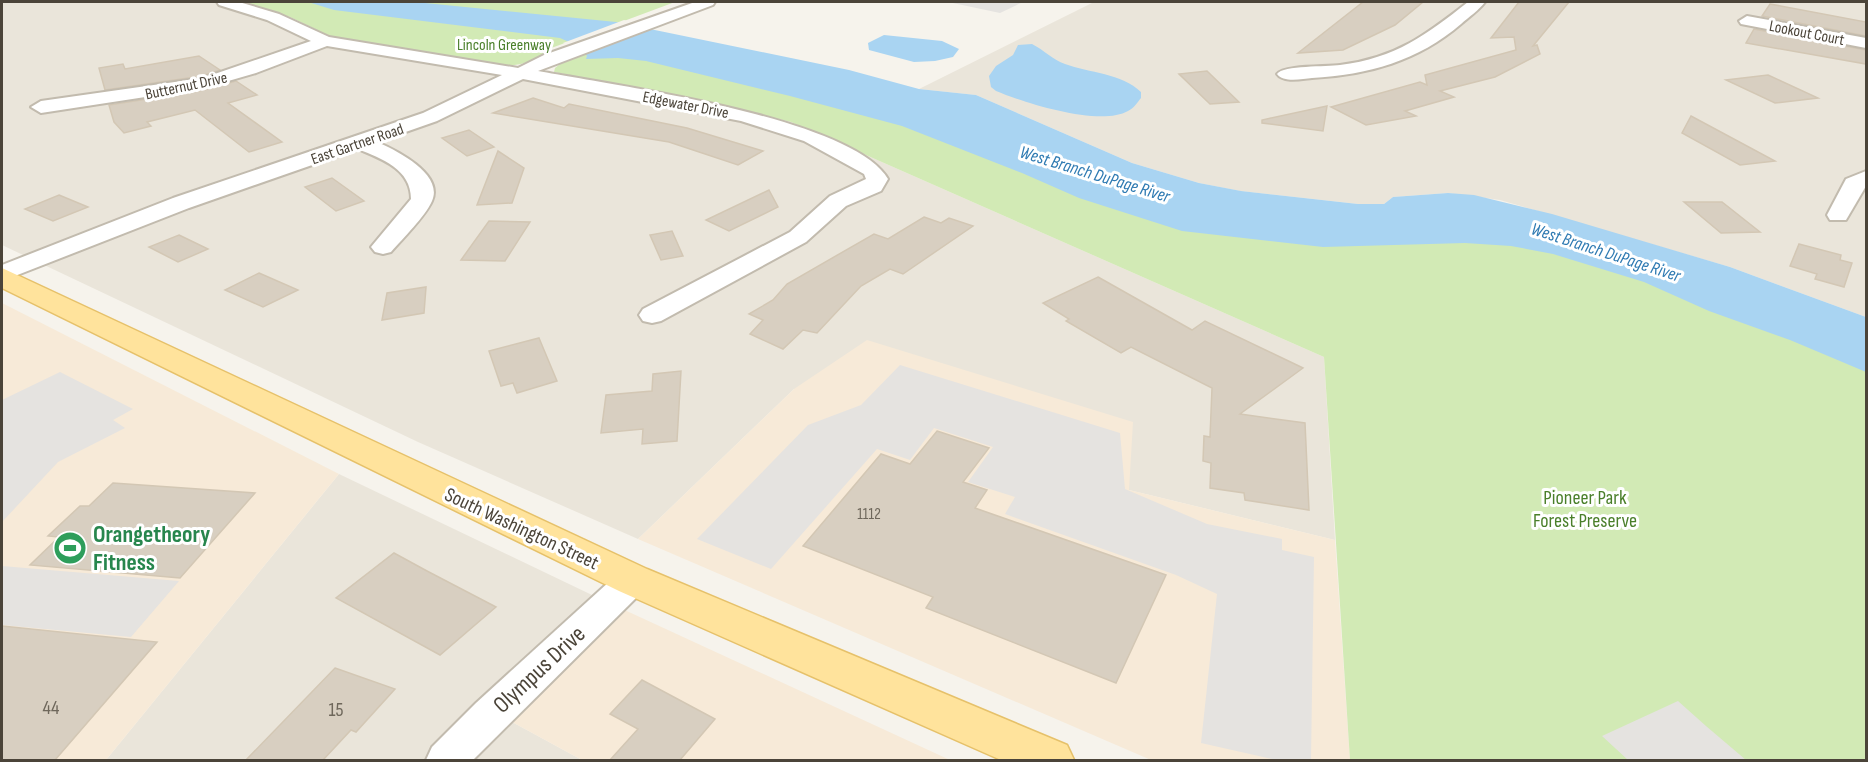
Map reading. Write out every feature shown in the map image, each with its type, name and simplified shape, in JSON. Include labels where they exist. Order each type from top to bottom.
[{"type":"main road","name":"South Washington Street","points":[[2,275],[633,580],[1050,760]]},
{"type":"street","name":"Edgewater Drive","points":[[224,2],[273,17],[325,41],[712,108],[765,121],[832,148],[872,170],[877,179],[873,186],[838,201],[798,237],[652,315]]},
{"type":"street","name":"East Gartner Road","points":[[2,275],[181,203],[453,108],[519,74],[572,51],[708,2]]},
{"type":"street","points":[[1286,74],[1322,73],[1387,60],[1432,38],[1477,2]]},
{"type":"street","name":"Lookout Court","points":[[1747,21],[1866,43]]},
{"type":"street","name":"Butternut Drive","points":[[41,107],[138,95],[203,83],[254,69],[325,41]]},
{"type":"street","points":[[360,142],[410,170],[422,182],[424,190],[422,200],[383,247]]},
{"type":"street","points":[[1838,215],[1854,184],[1866,177]]},
{"type":"street","name":"Olympus Drive","points":[[447,760],[490,715],[633,580]]},
{"type":"shaded area","points":[[2,2],[242,2],[290,17],[312,29],[364,44],[637,88],[765,114],[791,122],[1324,357],[1335,540],[1129,490],[794,389],[638,539],[418,442],[2,245]]},
{"type":"shaded area","points":[[948,2],[1023,2],[1000,13]]},
{"type":"shaded area","points":[[1094,2],[1866,2],[1866,317],[1730,267],[1500,200],[1448,193],[1393,197],[1384,204],[1358,204],[1240,191],[1199,183],[1132,163],[976,95],[919,89]]},
{"type":"shaded area","points":[[2,303],[339,474],[106,760],[2,760]]},
{"type":"shaded area","points":[[867,340],[1133,422],[1129,490],[1335,540],[1350,760],[1151,760],[638,539],[794,389]]},
{"type":"shaded area","points":[[900,365],[1120,433],[1125,489],[1207,524],[1282,539],[1282,550],[1314,557],[1311,760],[1277,760],[1201,743],[1217,594],[1176,575],[1005,514],[1015,497],[968,482],[993,447],[934,428],[910,460],[877,449],[771,569],[697,539],[808,425],[861,405]]},
{"type":"shaded area","points":[[60,372],[133,409],[113,420],[125,428],[58,462],[2,522],[2,400]]},
{"type":"shaded area","points":[[339,474],[592,595],[477,703],[582,760],[106,760]]},
{"type":"shaded area","points":[[2,566],[179,581],[131,637],[2,625]]},
{"type":"shaded area","points":[[592,595],[950,760],[582,760],[477,703]]},
{"type":"shaded area","points":[[1678,701],[1746,760],[1628,760],[1602,736]]},
{"type":"green space","name":"Lincoln Greenway","points":[[242,2],[675,2],[546,50],[555,53],[508,66],[334,38],[290,17]]},
{"type":"green space","name":"Pioneer Park Forest Preserve","points":[[625,40],[1142,192],[1465,215],[1866,347],[1866,760],[1350,760],[1324,357],[791,122],[721,105],[554,72],[560,64]]},
{"type":"water","name":"West Branch DuPage River","points":[[308,2],[415,2],[616,22],[849,70],[919,89],[976,95],[1132,163],[1199,183],[1241,191],[1358,204],[1384,204],[1393,197],[1448,193],[1474,195],[1552,214],[1730,267],[1866,317],[1866,372],[1790,340],[1709,311],[1644,282],[1553,254],[1511,246],[1465,243],[1323,247],[1182,231],[1079,198],[902,126],[790,96],[646,61],[618,58],[586,59],[587,56],[580,47],[560,38],[334,10]]},
{"type":"water","points":[[884,35],[942,41],[959,49],[953,57],[914,62],[869,50],[868,43]]},
{"type":"water","points":[[1032,44],[1065,64],[1124,81],[1141,92],[1141,98],[1128,111],[1115,115],[1082,115],[1043,107],[996,91],[991,87],[989,76],[996,66],[1013,55],[1018,45]]},
{"type":"pier","points":[[624,20],[655,28],[583,55],[563,43]]},
{"type":"building","points":[[1363,2],[1423,2],[1395,25],[1343,50],[1298,53]]},
{"type":"building","points":[[1519,2],[1569,2],[1533,46],[1537,45],[1540,54],[1495,77],[1440,91],[1454,97],[1405,111],[1416,116],[1366,125],[1331,107],[1420,82],[1427,85],[1425,75],[1516,50],[1514,37],[1491,38]]},
{"type":"building","points":[[1770,4],[1866,22],[1866,36],[1762,16]]},
{"type":"building","points":[[1754,29],[1866,50],[1866,64],[1746,43]]},
{"type":"building","points":[[199,56],[220,70],[202,76],[105,90],[99,68],[123,64],[125,69]]},
{"type":"building","points":[[1207,71],[1239,102],[1210,104],[1179,74]]},
{"type":"building","points":[[1768,75],[1818,98],[1775,103],[1726,80]]},
{"type":"building","points":[[236,81],[257,95],[228,103],[282,142],[249,152],[195,110],[147,122],[151,126],[124,133],[114,122],[109,105],[204,90]]},
{"type":"building","points":[[533,98],[564,108],[569,104],[687,128],[763,151],[738,165],[669,142],[493,113]]},
{"type":"building","points":[[1327,106],[1323,131],[1262,123],[1262,120]]},
{"type":"building","points":[[1691,116],[1775,161],[1740,165],[1682,133]]},
{"type":"building","points":[[469,130],[494,147],[467,156],[442,138]]},
{"type":"building","points":[[498,151],[524,168],[512,203],[477,205]]},
{"type":"building","points":[[332,178],[364,201],[336,211],[305,187]]},
{"type":"building","points":[[769,190],[778,207],[729,231],[706,220]]},
{"type":"building","points":[[59,195],[88,207],[53,221],[25,209]]},
{"type":"building","points":[[1684,202],[1722,202],[1760,232],[1721,233]]},
{"type":"building","points":[[924,217],[941,223],[949,218],[973,226],[903,274],[890,269],[861,286],[817,333],[803,330],[783,349],[750,334],[763,320],[749,314],[773,300],[787,284],[874,234],[888,239]]},
{"type":"building","points":[[489,221],[530,222],[505,261],[461,260]]},
{"type":"building","points":[[672,231],[683,256],[661,260],[650,235]]},
{"type":"building","points":[[179,235],[208,249],[178,262],[149,247]]},
{"type":"building","points":[[1799,244],[1841,255],[1840,260],[1852,263],[1844,287],[1815,279],[1817,274],[1790,266]]},
{"type":"building","points":[[259,273],[298,290],[263,307],[225,290]]},
{"type":"building","points":[[1098,277],[1192,330],[1205,321],[1303,368],[1240,414],[1305,423],[1309,510],[1245,500],[1244,493],[1210,488],[1211,463],[1203,461],[1204,436],[1210,437],[1212,388],[1131,347],[1121,353],[1066,321],[1069,319],[1043,303]]},
{"type":"building","points":[[426,287],[424,313],[382,320],[387,293]]},
{"type":"building","points":[[539,338],[557,381],[517,393],[513,383],[501,386],[489,351]]},
{"type":"building","points":[[681,371],[677,441],[642,444],[643,429],[601,433],[606,395],[652,391],[653,374]]},
{"type":"building","points":[[937,431],[989,448],[963,482],[987,490],[975,508],[1166,575],[1116,683],[926,608],[933,597],[803,546],[881,454],[910,464]]},
{"type":"building","points":[[113,483],[255,493],[180,578],[30,565],[59,537],[48,536],[80,506],[89,506]]},
{"type":"building","points":[[394,553],[496,607],[440,655],[336,598]]},
{"type":"building","points":[[2,626],[157,642],[55,760],[2,760]]},
{"type":"building","points":[[335,668],[395,689],[356,732],[351,730],[323,760],[246,760]]},
{"type":"building","points":[[642,680],[715,719],[680,760],[610,760],[638,729],[610,714]]},
{"type":"place","name":"Orangetheory Fitness","points":[[70,548]]}]
